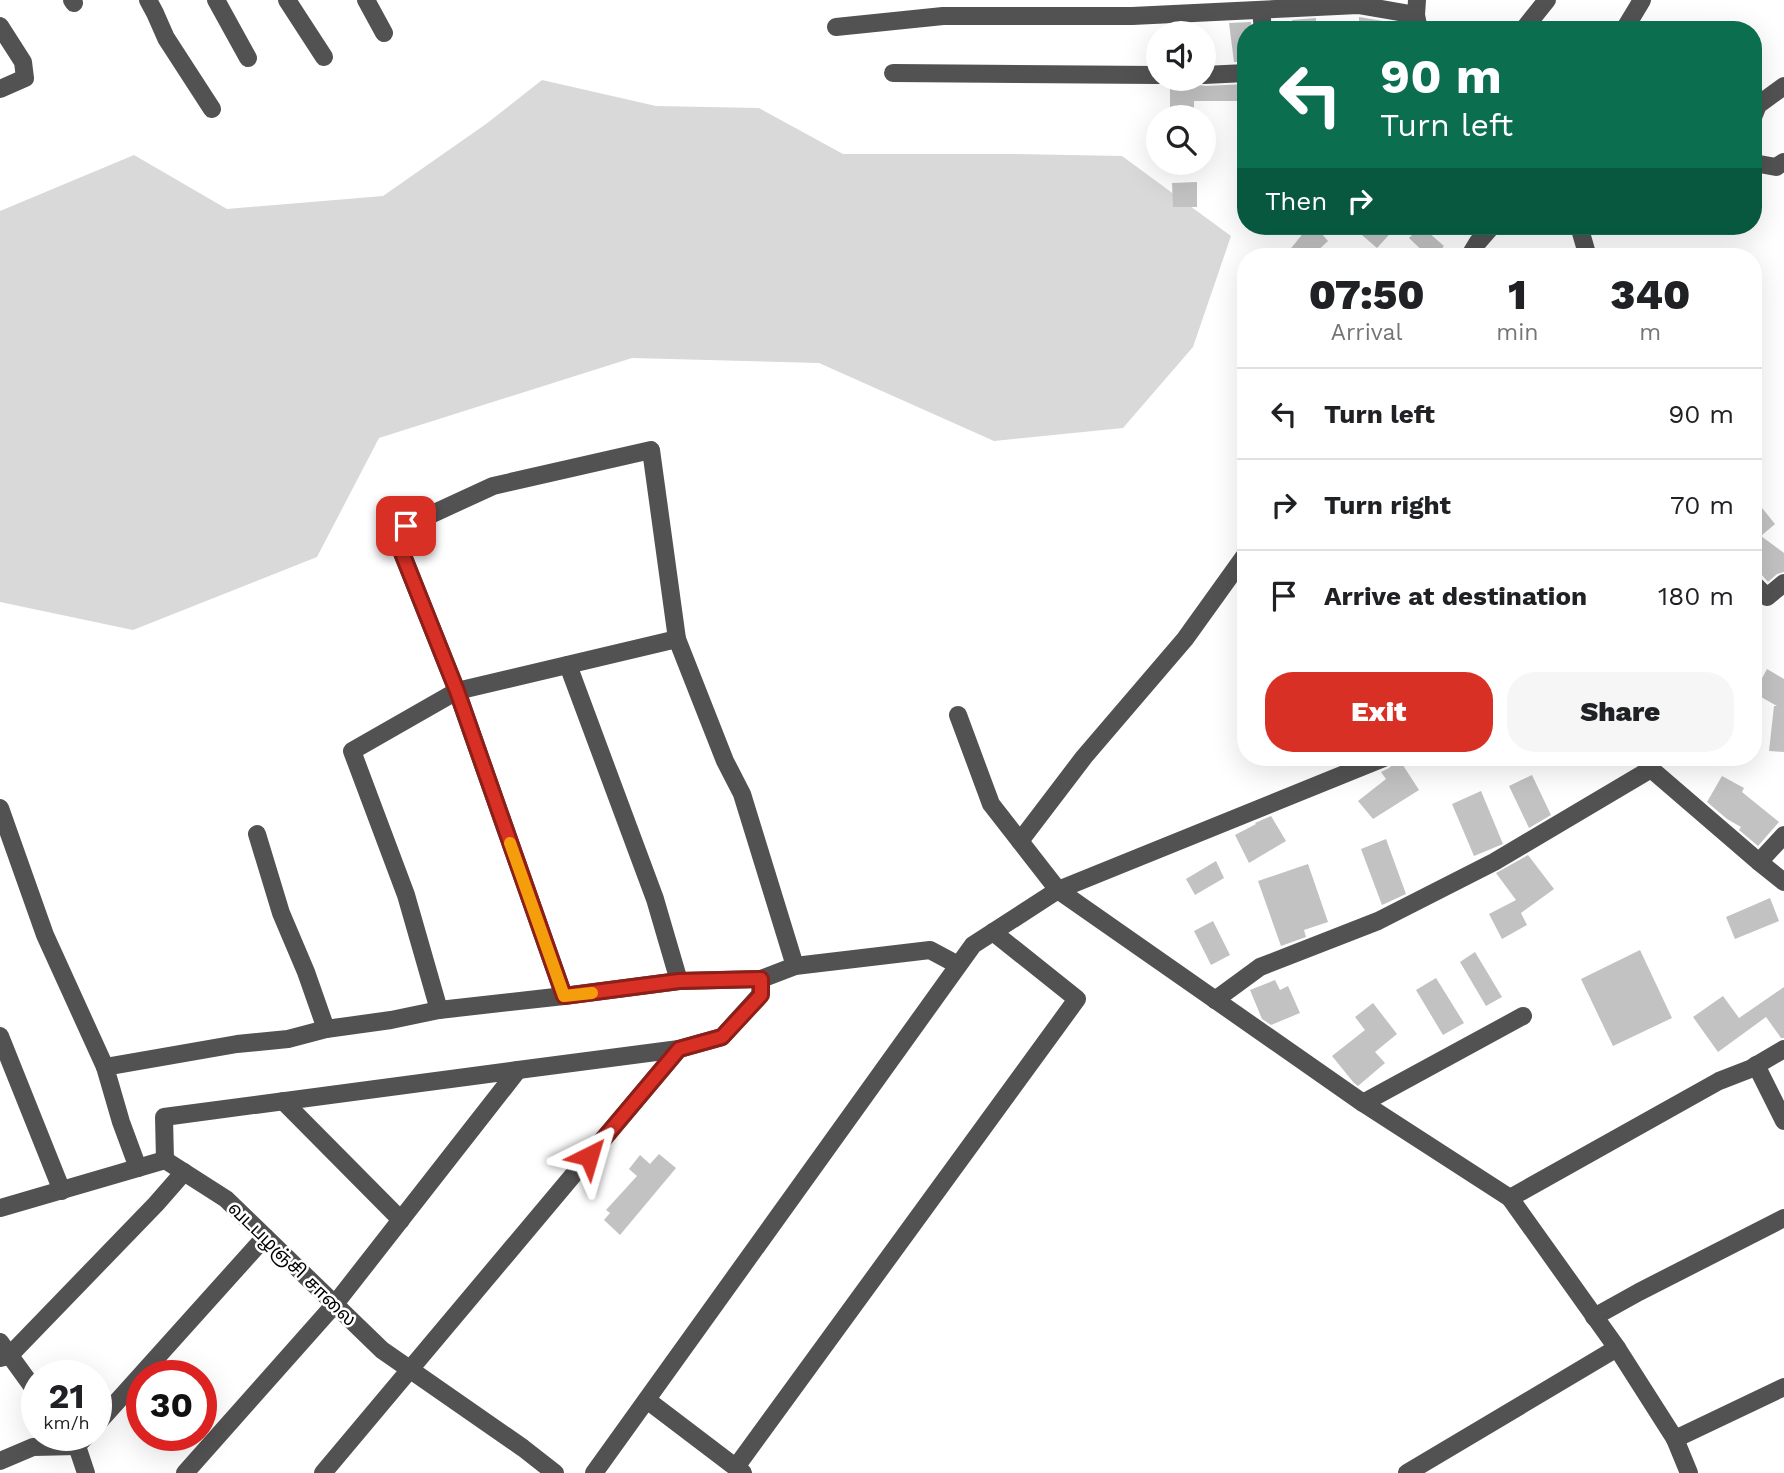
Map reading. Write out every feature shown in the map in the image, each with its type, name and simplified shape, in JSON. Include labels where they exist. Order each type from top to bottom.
[{"type":"street","points":[[148,0],[166,38],[212,109]]},
{"type":"street","points":[[216,0],[248,58]]},
{"type":"street","points":[[287,0],[324,57]]},
{"type":"street","points":[[366,0],[384,33]]},
{"type":"street","points":[[1629,21],[1642,0]]},
{"type":"street","points":[[1529,21],[1541,2]]},
{"type":"street","points":[[836,27],[943,16],[1132,16],[1345,3],[1417,15]]},
{"type":"street","points":[[1261,10],[1262,21]]},
{"type":"street","points":[[0,26],[23,62],[25,78],[0,89]]},
{"type":"street","points":[[893,73],[1146,75]]},
{"type":"street","points":[[1216,74],[1237,73]]},
{"type":"street","points":[[1762,101],[1784,86]]},
{"type":"street","points":[[1762,164],[1776,167],[1784,162]]},
{"type":"street","points":[[564,996],[457,691],[402,553],[406,526],[494,486],[651,450],[677,639],[725,761],[743,794],[795,966]]},
{"type":"street","points":[[1020,841],[1084,757],[1185,639],[1237,567]]},
{"type":"street","points":[[1762,592],[1767,597],[1784,583]]},
{"type":"street","points":[[439,1010],[405,895],[352,751],[457,691],[677,639]]},
{"type":"street","points":[[568,665],[655,899],[679,981]]},
{"type":"street","points":[[958,715],[991,804],[1058,890],[1363,1103],[1510,1198],[1616,1348],[1675,1439],[1689,1473]]},
{"type":"street","points":[[594,1473],[973,945],[1058,890],[1364,766]]},
{"type":"street","points":[[1216,1000],[1260,967],[1378,920],[1494,862],[1644,766]]},
{"type":"street","points":[[1649,766],[1784,882]]},
{"type":"street","points":[[0,808],[45,935],[105,1067],[138,1168]]},
{"type":"street","points":[[257,834],[281,913],[326,1029]]},
{"type":"street","points":[[1759,862],[1784,835]]},
{"type":"street","points":[[647,1399],[740,1470],[1077,999],[993,932]]},
{"type":"street","points":[[105,1067],[237,1044],[288,1039],[326,1029],[439,1010],[679,981],[761,979],[795,966],[930,950],[958,965]]},
{"type":"street","points":[[0,1208],[165,1160],[164,1117],[679,1049],[722,1037],[761,995],[761,979]]},
{"type":"street","points":[[1363,1103],[1523,1016]]},
{"type":"street","points":[[0,1036],[62,1191]]},
{"type":"street","points":[[323,1473],[679,1049]]},
{"type":"street","points":[[1510,1198],[1719,1081],[1784,1049]]},
{"type":"street","points":[[1756,1065],[1784,1121]]},
{"type":"street","points":[[185,1473],[335,1304],[518,1070]]},
{"type":"street","points":[[283,1101],[401,1220]]},
{"type":"street","name":"வடபழஞ்சி சாலை","points":[[165,1160],[226,1199],[382,1350],[555,1473]]},
{"type":"street","points":[[21,1374],[3,1352],[156,1205],[184,1172]]},
{"type":"street","points":[[1594,1317],[1784,1218]]},
{"type":"street","points":[[112,1407],[265,1237]]},
{"type":"street","points":[[1407,1473],[1616,1348]]},
{"type":"street","points":[[1675,1439],[1784,1387]]},
{"type":"street","points":[[0,1461],[24,1451]]},
{"type":"street","points":[[80,1451],[86,1473]]},
{"type":"shaded area","points":[[542,80],[656,106],[759,108],[843,154],[1122,156],[1231,236],[1193,347],[1123,428],[994,441],[819,363],[632,358],[379,438],[317,557],[133,630],[0,602],[0,211],[134,155],[227,209],[383,196],[486,124]]},
{"type":"building","points":[[1359,17],[1383,21],[1359,21]]},
{"type":"building","points":[[1316,18],[1316,21],[1292,20]]},
{"type":"building","points":[[1229,23],[1237,23],[1237,62],[1234,62]]},
{"type":"building","points":[[1237,84],[1237,101],[1194,101],[1194,105],[1170,105],[1170,91],[1216,91],[1216,85]]},
{"type":"building","points":[[1197,182],[1197,207],[1173,207],[1172,183]]},
{"type":"building","points":[[1302,235],[1323,235],[1328,241],[1321,248],[1291,248]]},
{"type":"building","points":[[1362,235],[1389,235],[1377,248]]},
{"type":"building","points":[[1412,235],[1431,235],[1444,246],[1420,248],[1409,238]]},
{"type":"building","points":[[1762,508],[1775,524],[1762,535]]},
{"type":"building","points":[[1762,537],[1784,553],[1784,572],[1768,582],[1762,575]]},
{"type":"building","points":[[1767,669],[1784,679],[1784,752],[1769,751],[1774,706],[1777,706],[1762,698],[1762,678]]},
{"type":"building","points":[[1404,766],[1419,790],[1373,819],[1358,801],[1386,779],[1381,772]]},
{"type":"building","points":[[1532,775],[1551,815],[1529,828],[1509,786]]},
{"type":"building","points":[[1722,776],[1744,788],[1742,792],[1779,822],[1758,846],[1739,830],[1741,827],[1707,802]]},
{"type":"building","points":[[1481,791],[1503,844],[1474,856],[1452,804]]},
{"type":"building","points":[[1271,816],[1286,841],[1249,863],[1235,835]]},
{"type":"building","points":[[1386,839],[1406,894],[1382,905],[1361,849]]},
{"type":"building","points":[[1528,855],[1554,889],[1521,913],[1527,925],[1502,939],[1489,914],[1516,900],[1496,873]]},
{"type":"building","points":[[1216,861],[1224,878],[1195,895],[1186,879]]},
{"type":"building","points":[[1308,864],[1328,922],[1304,930],[1306,937],[1281,946],[1258,881]]},
{"type":"building","points":[[1770,898],[1779,921],[1735,939],[1726,917]]},
{"type":"building","points":[[1213,921],[1230,955],[1211,965],[1194,931]]},
{"type":"building","points":[[1640,950],[1672,1018],[1613,1046],[1581,979]]},
{"type":"building","points":[[1475,952],[1502,997],[1486,1006],[1460,962]]},
{"type":"building","points":[[1436,978],[1464,1023],[1443,1035],[1416,990]]},
{"type":"building","points":[[1275,980],[1280,990],[1288,986],[1300,1013],[1271,1025],[1262,1019],[1250,990]]},
{"type":"building","points":[[1784,987],[1784,1038],[1781,1038],[1766,1017],[1718,1052],[1693,1017],[1723,996],[1739,1018]]},
{"type":"building","points":[[1373,1003],[1397,1034],[1375,1052],[1385,1063],[1358,1086],[1332,1056],[1365,1030],[1355,1017]]},
{"type":"building","points":[[659,1154],[676,1168],[620,1235],[604,1220],[610,1213],[606,1210],[637,1176],[629,1169],[640,1155],[650,1164]]},
{"type":"slow traffic","points":[[510,843],[564,996],[592,993]]},
{"type":"route","points":[[406,526],[402,553],[457,691],[564,996],[679,981],[761,979],[761,995],[722,1037],[679,1049],[589,1156]]}]
